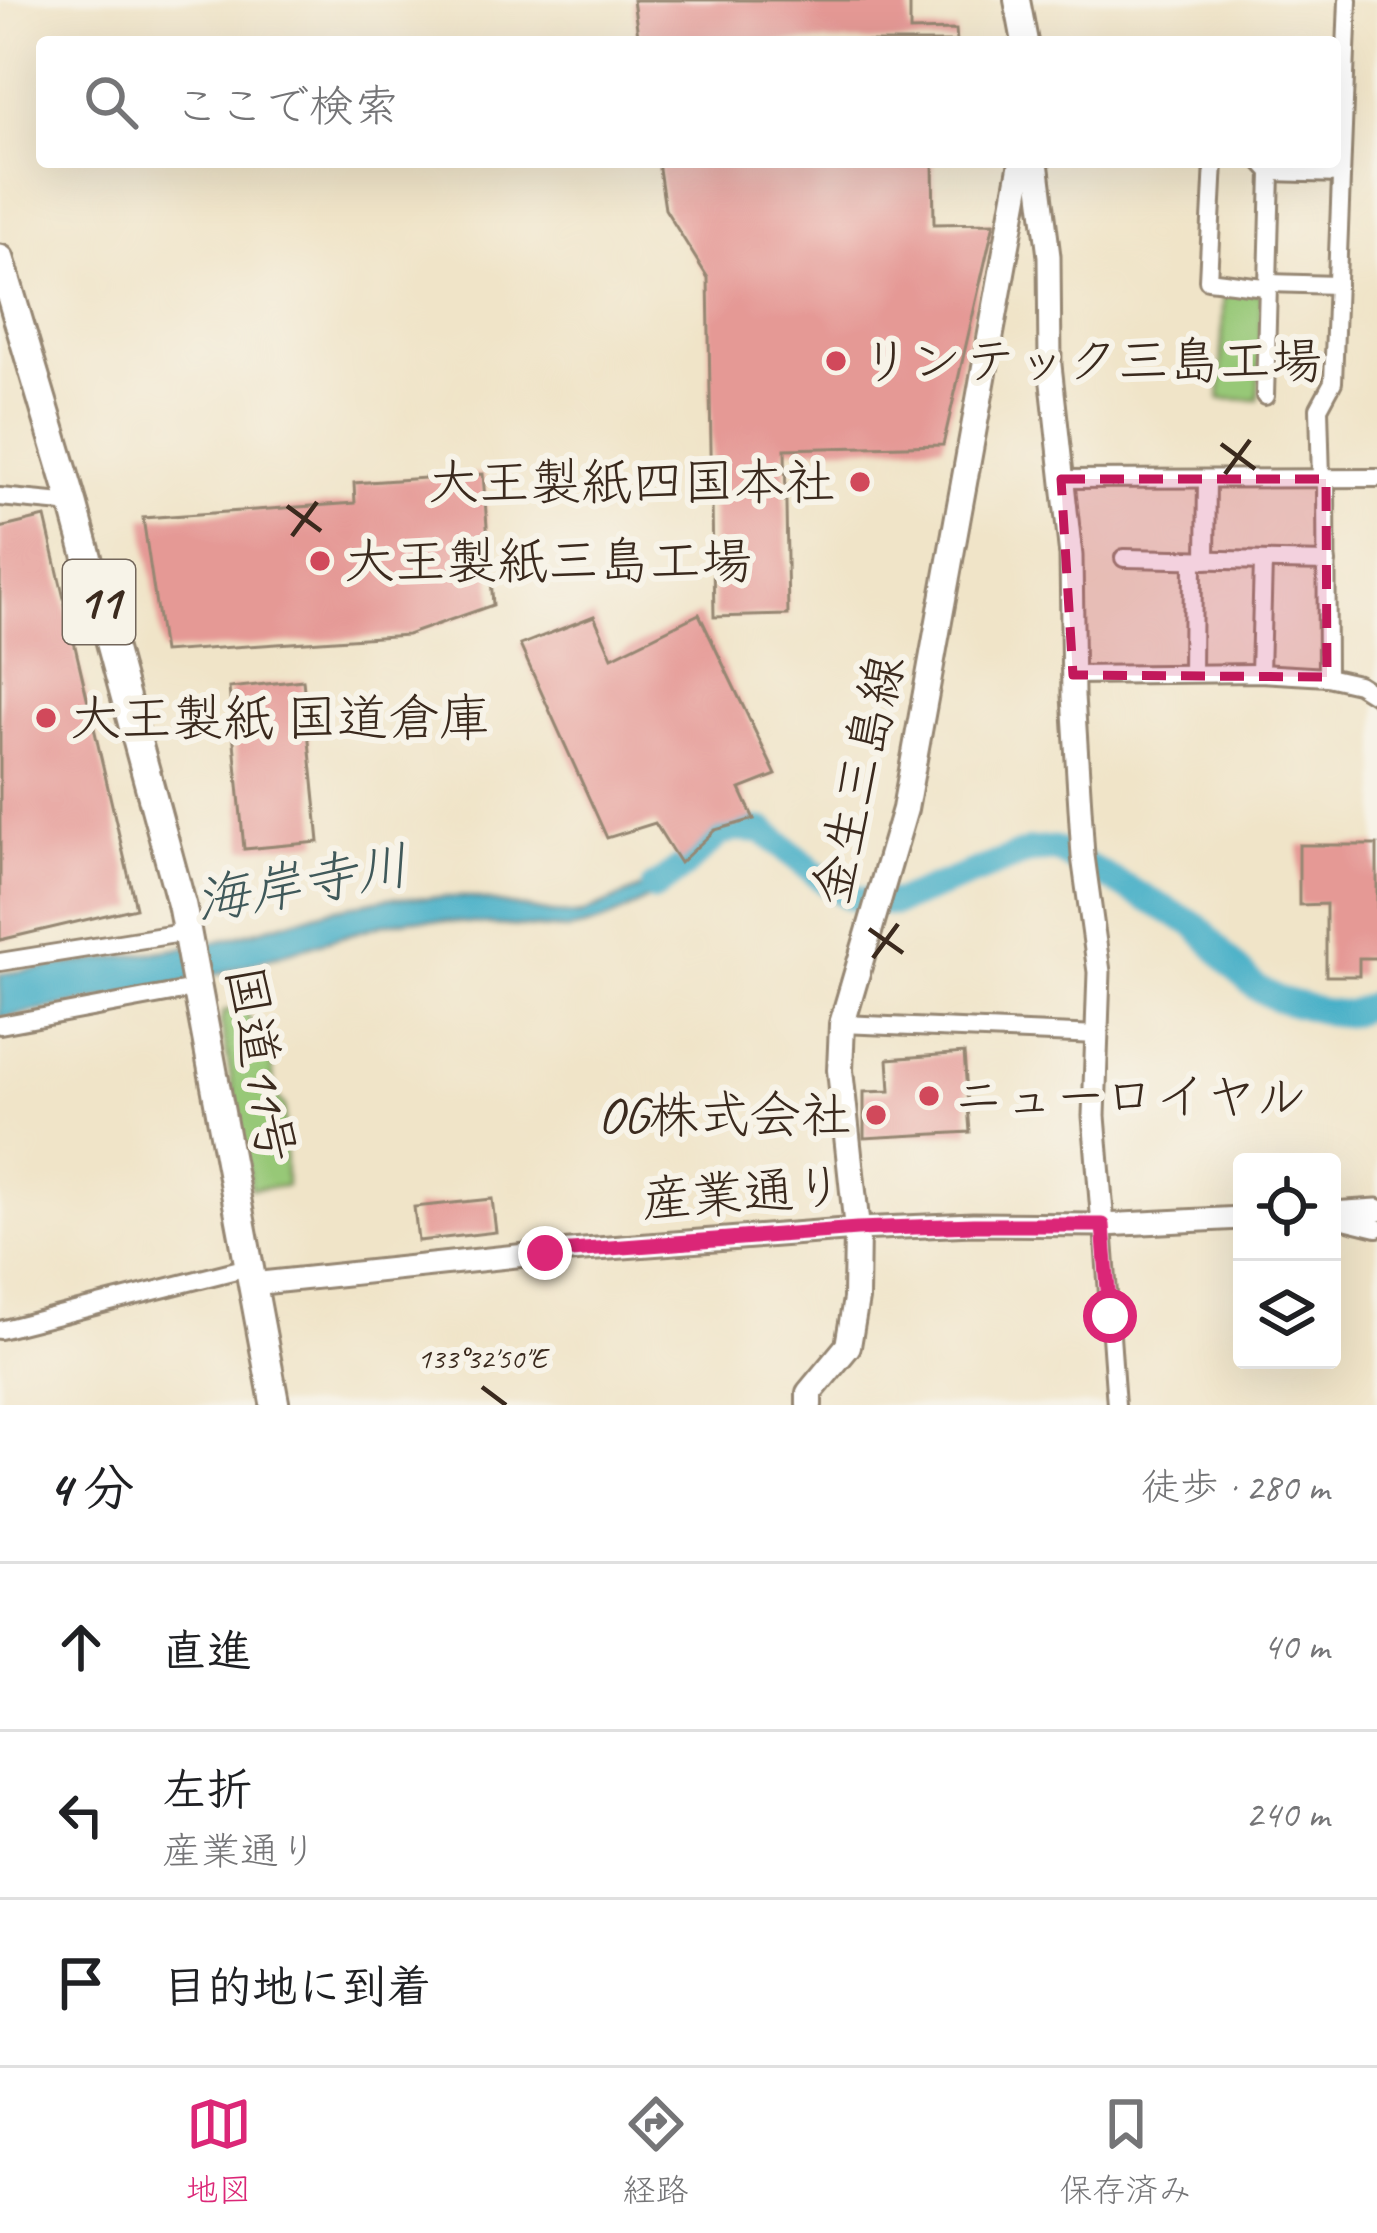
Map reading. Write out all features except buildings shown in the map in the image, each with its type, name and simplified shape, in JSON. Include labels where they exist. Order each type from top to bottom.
[{"type":"highway","name":"国道11号","points":[[0,260],[7,306],[73,504],[190,939],[275,1405]]},
{"type":"main road","points":[[1017,0],[1023,36]]},
{"type":"main road","name":"金生三島線","points":[[809,1405],[809,1394],[848,1346],[856,1299],[857,1229],[840,1070],[842,1024],[905,808],[1021,168]]},
{"type":"street","points":[[1327,677],[1319,408],[1333,382],[1348,0]]},
{"type":"street","points":[[1038,168],[1049,256],[1050,365],[1071,556],[1072,675],[1084,865],[1100,972],[1094,1116],[1116,1405]]},
{"type":"street","points":[[1214,168],[1208,280],[1234,286],[1337,285]]},
{"type":"street","points":[[1265,396],[1266,168]]},
{"type":"street","points":[[1277,168],[1341,174]]},
{"type":"street","points":[[1061,479],[1377,478]]},
{"type":"street","points":[[1192,674],[1207,479]]},
{"type":"street","points":[[0,497],[73,504]]},
{"type":"street","points":[[1124,558],[1327,562]]},
{"type":"street","points":[[1260,673],[1263,561]]},
{"type":"street","points":[[1072,675],[1327,677],[1358,684],[1377,696]]},
{"type":"street","points":[[0,962],[190,939]]},
{"type":"street","points":[[0,1025],[199,984]]},
{"type":"street","points":[[842,1024],[1099,1035]]},
{"type":"street","points":[[1341,1214],[1377,1210]]},
{"type":"street","name":"産業通り","points":[[250,1276],[857,1229],[1233,1218]]},
{"type":"street","points":[[1341,1218],[1377,1228]]},
{"type":"street","points":[[0,1330],[250,1276]]},
{"type":"highlighted area","points":[[1061,479],[1326,479],[1327,677],[1073,675]]},
{"type":"green space","points":[[1224,288],[1262,294],[1258,400],[1220,399]]},
{"type":"green space","points":[[243,1006],[256,1032],[268,1030],[275,1095],[285,1107],[286,1186],[251,1189],[221,1021],[224,1011]]},
{"type":"water","points":[[675,859],[685,870],[659,891],[631,909],[585,927],[568,930],[412,919],[183,984],[0,1018],[0,974],[205,945],[388,898],[467,897],[580,915],[642,888]]},
{"type":"waterway","name":"海岸寺川","points":[[654,888],[720,833],[736,829],[764,831],[846,895],[895,903],[1030,851],[1055,849],[1197,926],[1256,987],[1277,999],[1347,1014],[1377,1003]]},
{"type":"place","name":"リンテック三島工場","points":[[836,361]]},
{"type":"place","name":"大王製紙四国本社","points":[[860,482]]},
{"type":"place","name":"大王製紙三島工場","points":[[320,561]]},
{"type":"place","name":"大王製紙 国道倉庫","points":[[46,718]]},
{"type":"place","name":"ニューロイヤル","points":[[929,1096]]},
{"type":"place","name":"OG株式会社","points":[[876,1115]]},
{"type":"route","points":[[545,1253],[857,1229],[1103,1225],[1110,1316]]}]
